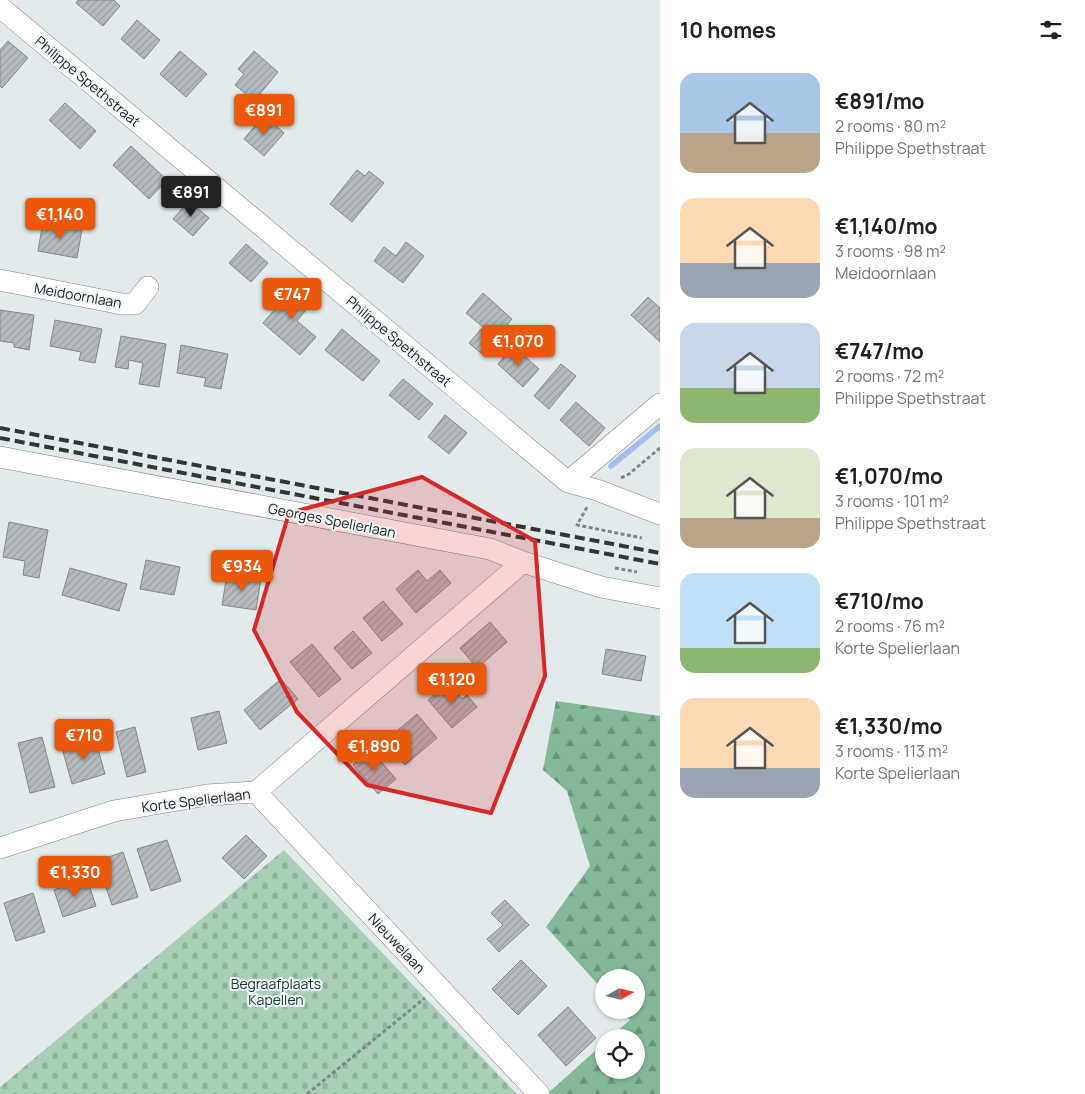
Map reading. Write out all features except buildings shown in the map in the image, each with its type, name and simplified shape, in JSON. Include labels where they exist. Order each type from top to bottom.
[{"type":"street","name":"Philippe Spethstraat","points":[[0,7],[568,482]]},
{"type":"street","name":"Meidoornlaan","points":[[0,280],[122,304],[135,304],[148,287]]},
{"type":"street","points":[[568,482],[660,404]]},
{"type":"street","name":"Georges Spelierlaan","points":[[0,457],[490,549],[523,562],[601,587],[660,598]]},
{"type":"street","points":[[568,482],[597,490],[660,514]]},
{"type":"street","name":"Korte Spelierlaan","points":[[0,848],[114,811],[207,796],[256,792],[523,562]]},
{"type":"street","name":"Nieuwelaan","points":[[256,792],[539,1094]]},
{"type":"path","points":[[642,538],[577,524],[597,490],[629,474],[660,448]]},
{"type":"path","points":[[307,1094],[438,987]]},
{"type":"highlighted area","points":[[422,477],[535,541],[545,676],[491,813],[367,785],[297,712],[254,630],[289,513]]},
{"type":"green space","points":[[556,701],[660,716],[660,1094],[547,1094],[595,1051],[595,1079],[645,1079],[645,1029],[619,1029],[629,1019],[645,1019],[645,969],[595,969],[595,981],[546,927],[590,866],[567,791],[543,770]]},
{"type":"green space","name":"Begraafplaats Kapellen","points":[[284,850],[517,1094],[0,1094],[0,1087]]},
{"type":"waterway","points":[[611,466],[660,426]]},
{"type":"railway","points":[[0,428],[660,553]]},
{"type":"railway","points":[[0,438],[660,564]]}]
